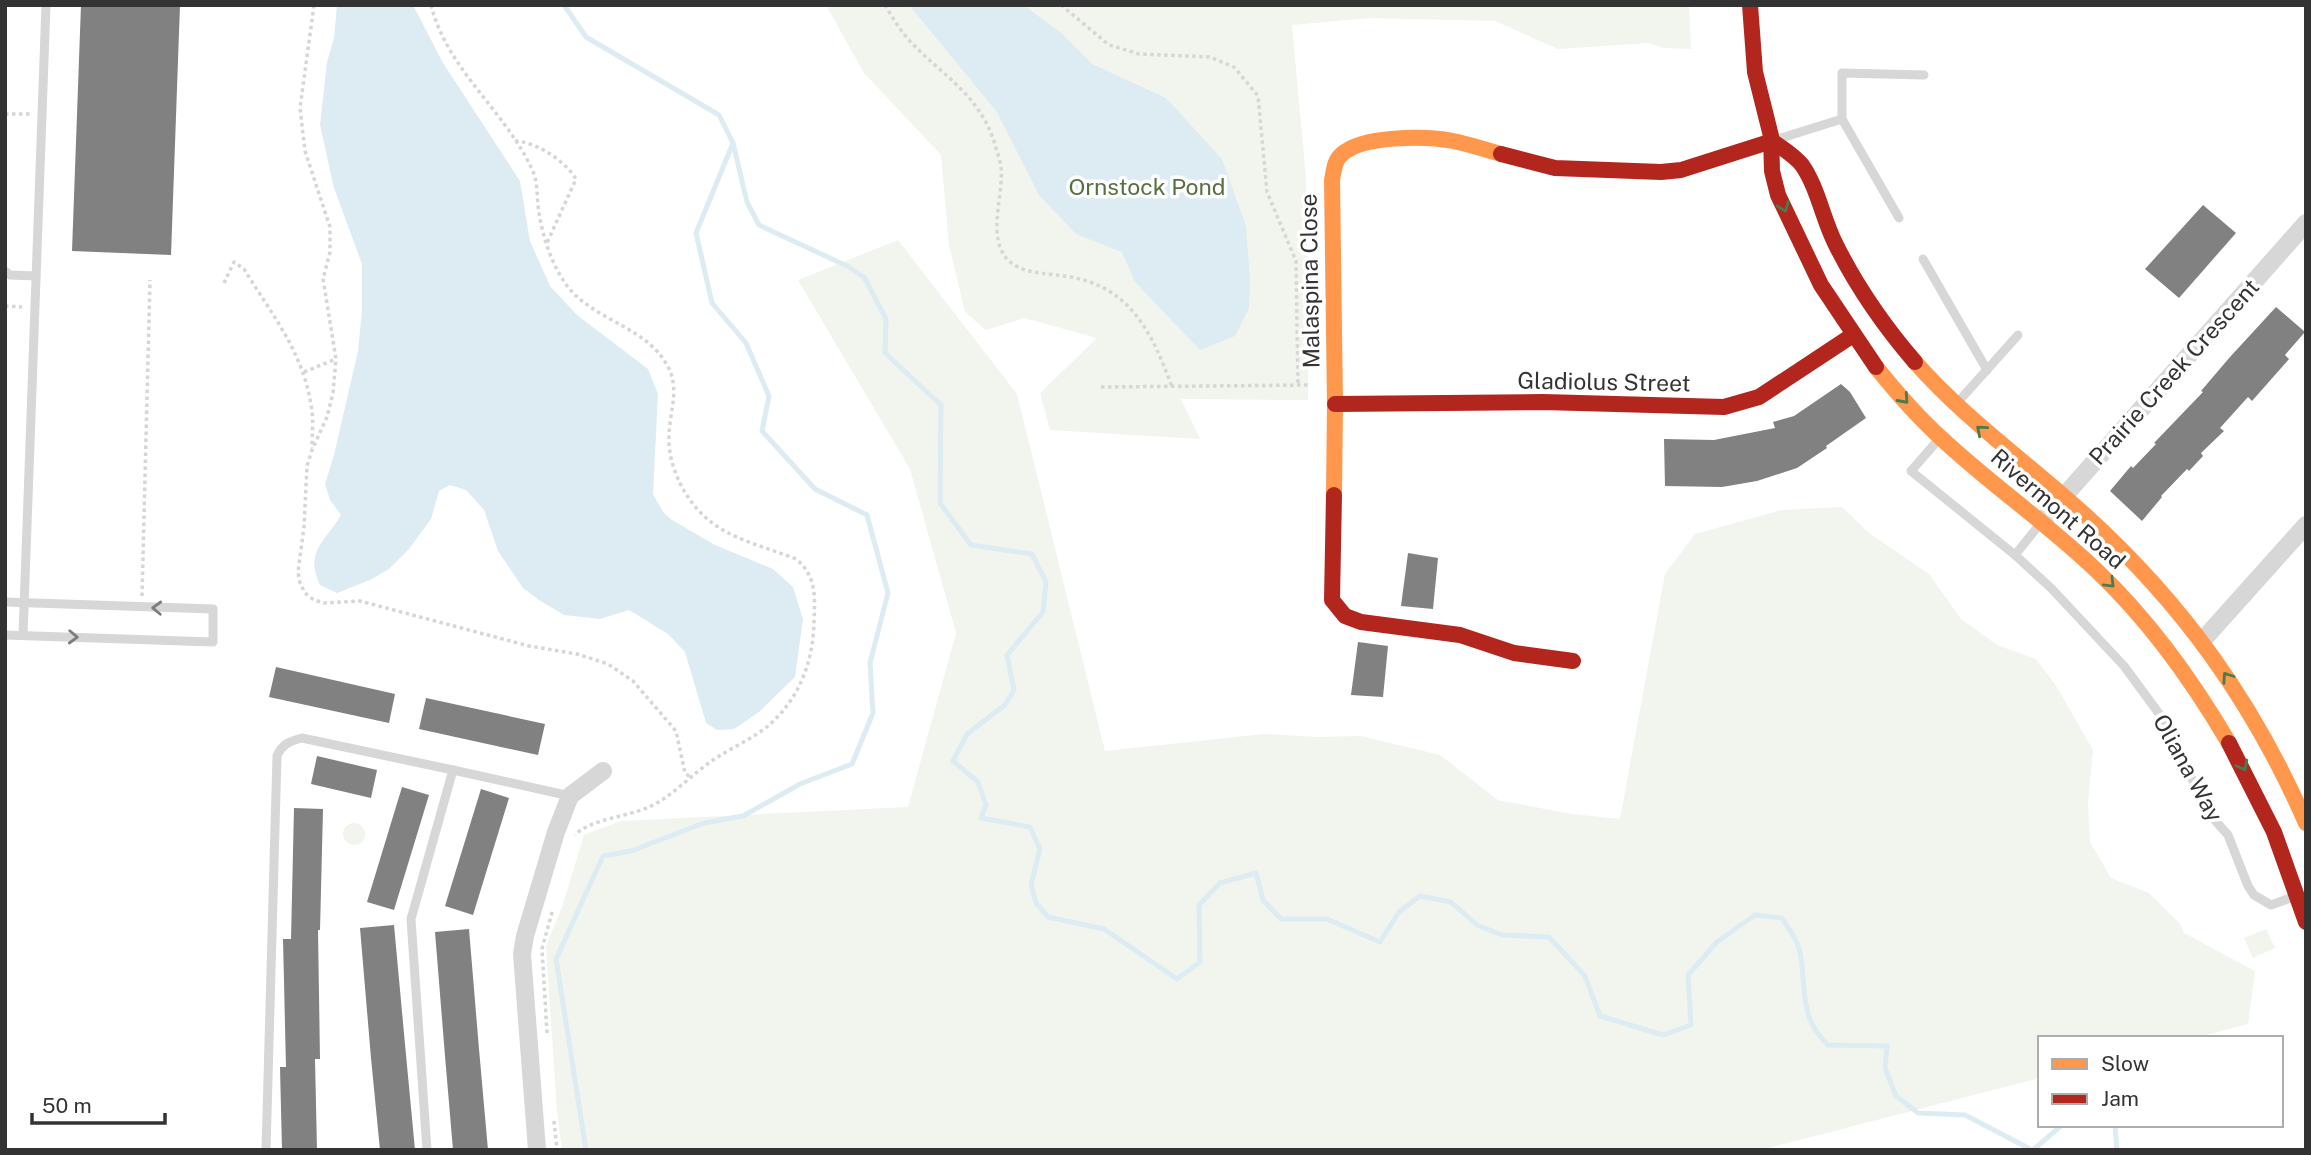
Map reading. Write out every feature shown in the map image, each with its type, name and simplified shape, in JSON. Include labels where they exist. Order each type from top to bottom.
[{"type":"street","name":"Rivermont Road","points":[[1750,5],[1755,76],[1772,141],[1773,177],[1807,260],[1853,335],[1882,375],[1941,437],[2042,521],[2117,590],[2155,633],[2194,685],[2250,779],[2279,843],[2306,922]]},
{"type":"street","name":"Malaspina Close","points":[[1573,661],[1514,653],[1460,635],[1361,622],[1345,616],[1332,600],[1335,404],[1332,171],[1335,162],[1347,149],[1373,141],[1429,139],[1471,144],[1555,168],[1661,172],[1682,170],[1772,141]]},
{"type":"street","name":"Rivermont Road","points":[[1772,141],[1802,164],[1833,240],[1881,320],[1905,351],[1955,406],[2064,496],[2143,571],[2202,641],[2256,722],[2304,814]]},
{"type":"street","name":"Prairie Creek Crescent","points":[[2042,521],[2306,223]]},
{"type":"street","name":"Gladiolus Street","points":[[1335,404],[1543,402],[1724,407],[1759,397],[1853,335]]},
{"type":"street","points":[[2202,641],[2306,525]]},
{"type":"street","points":[[537,1150],[522,954],[525,936],[552,844],[570,796],[603,771]]},
{"type":"lane","points":[[23,635],[46,5]]},
{"type":"lane","points":[[1899,218],[1842,119],[1842,73],[1924,75]]},
{"type":"lane","points":[[1772,141],[1842,119]]},
{"type":"lane","points":[[1923,259],[1987,370]]},
{"type":"lane","points":[[5,271],[10,275],[36,276]]},
{"type":"lane","points":[[1955,406],[2018,335]]},
{"type":"lane","name":"Oliana Way","points":[[1941,437],[1911,471],[2015,555],[2084,621],[2124,666],[2174,734],[2182,760],[2212,817],[2228,835],[2254,895],[2271,905],[2298,896]]},
{"type":"lane","points":[[2015,555],[2042,521]]},
{"type":"lane","points":[[5,602],[213,610],[212,642],[5,635]]},
{"type":"lane","points":[[266,1150],[277,756],[281,748],[290,741],[302,738],[570,796]]},
{"type":"lane","points":[[427,1150],[411,919],[453,770]]},
{"type":"path","points":[[314,5],[300,108],[305,151],[330,228],[330,252],[323,279],[336,359],[333,393],[327,417],[307,466],[298,572],[300,583],[305,593],[324,603],[360,601],[608,664],[634,681],[676,731],[685,773],[690,777]]},
{"type":"path","points":[[431,5],[440,31],[462,71],[531,166],[536,180],[538,211],[547,245],[568,287],[587,304],[659,352],[669,367],[674,383],[674,400],[668,438],[674,469],[688,498],[709,521],[736,538],[796,559],[803,565],[816,591],[814,631],[803,683],[767,726],[690,777],[660,802],[633,814],[583,827],[573,836]]},
{"type":"path","points":[[885,5],[909,40],[946,73],[979,108],[1001,165],[998,243],[1007,259],[1020,269],[1093,283],[1122,300],[1153,337],[1172,387]]},
{"type":"path","points":[[1061,5],[1109,45],[1139,54],[1210,57],[1234,67],[1258,96],[1267,192],[1296,261],[1298,384]]},
{"type":"path","points":[[5,114],[42,115]]},
{"type":"path","points":[[515,141],[525,141],[537,147],[566,166],[576,179],[547,245]]},
{"type":"path","points":[[224,283],[234,262],[243,269],[290,341],[304,372],[312,407],[312,450]]},
{"type":"path","points":[[141,607],[150,280]]},
{"type":"path","points":[[304,372],[336,359]]},
{"type":"path","points":[[1101,387],[1310,385]]},
{"type":"path","points":[[547,1033],[542,949],[555,903]]},
{"type":"path","points":[[554,1114],[557,1150]]},
{"type":"green space","name":"Ornstock Pond","points":[[826,5],[1689,5],[1691,49],[1664,48],[1648,43],[1558,49],[1495,21],[1369,18],[1292,25],[1306,178],[1308,400],[1181,399],[1200,439],[1050,430],[1040,393],[1097,338],[1024,318],[986,330],[965,312],[949,245],[941,155],[864,73]]},
{"type":"green space","points":[[898,240],[1017,394],[1105,751],[1264,734],[1361,736],[1440,755],[1498,800],[1572,814],[1620,819],[1665,574],[1695,534],[1782,510],[1842,507],[1869,533],[1929,574],[1961,619],[1997,645],[2036,659],[2055,684],[2093,750],[2088,802],[2090,842],[2111,878],[2149,893],[2180,924],[2184,933],[2255,971],[2248,1024],[2202,1036],[2038,1036],[2038,1079],[1761,1150],[562,1150],[546,946],[562,907],[584,835],[621,821],[908,807],[956,633],[910,469],[798,280]]},
{"type":"green space","points":[[354,823],[362,826],[365,834],[362,842],[354,845],[346,842],[343,834],[346,826]]},
{"type":"green space","points":[[2266,929],[2275,948],[2253,958],[2244,938]]},
{"type":"shaded area","points":[[337,5],[413,5],[443,63],[520,181],[530,241],[550,286],[577,315],[648,369],[658,394],[653,494],[663,512],[715,545],[773,569],[793,587],[803,619],[795,677],[759,712],[734,729],[717,730],[706,723],[685,652],[668,634],[629,610],[600,619],[564,615],[523,588],[498,551],[484,510],[466,490],[450,485],[439,491],[431,519],[409,549],[389,569],[337,593],[320,585],[314,563],[316,555],[341,515],[330,500],[325,484],[358,351],[362,311],[362,264],[334,188],[320,125]]},
{"type":"shaded area","points":[[909,5],[1023,5],[1060,32],[1092,64],[1166,98],[1222,159],[1246,226],[1249,308],[1235,336],[1200,350],[1135,282],[1122,252],[1076,234],[1039,195],[997,112]]},
{"type":"building","points":[[81,5],[180,5],[171,255],[72,251]]},
{"type":"building","points":[[2203,205],[2236,233],[2179,298],[2145,269]]},
{"type":"building","points":[[2276,307],[2305,332],[2285,355],[2289,359],[2252,401],[2248,397],[2220,428],[2224,431],[2201,453],[2203,456],[2161,496],[2142,521],[2110,491],[2203,392],[2201,391],[2230,357]]},
{"type":"building","points":[[1841,384],[1850,392],[1866,418],[1797,468],[1757,481],[1722,487],[1665,486],[1664,439],[1714,440],[1775,428],[1773,422],[1794,416]]},
{"type":"building","points":[[1408,553],[1438,558],[1433,609],[1401,606]]},
{"type":"building","points":[[1358,642],[1388,646],[1383,697],[1351,695]]},
{"type":"building","points":[[276,667],[395,694],[389,723],[269,697]]},
{"type":"building","points":[[426,698],[545,724],[538,755],[419,729]]},
{"type":"building","points":[[317,756],[377,770],[371,798],[311,784]]},
{"type":"building","points":[[402,787],[429,795],[394,910],[367,902]]},
{"type":"building","points":[[481,789],[509,798],[473,915],[445,906]]},
{"type":"building","points":[[294,808],[323,809],[318,930],[320,1059],[315,1059],[317,1150],[282,1150],[280,1067],[286,1067],[283,939],[291,939]]},
{"type":"building","points":[[394,925],[415,1150],[380,1150],[371,1058],[360,928]]},
{"type":"building","points":[[469,929],[488,1150],[453,1150],[435,932]]},
{"type":"waterway","points":[[564,5],[586,37],[719,115],[733,143],[747,202],[759,225],[847,266],[864,277],[886,319],[885,353],[941,405],[940,503],[971,545],[1032,554],[1046,582],[1043,612],[1007,655],[1014,690],[1005,705],[967,734],[953,761],[978,782],[986,805],[981,818],[1030,827],[1040,849],[1031,885],[1036,903],[1048,917],[1104,929],[1177,979],[1200,962],[1199,905],[1220,883],[1256,873],[1263,900],[1281,919],[1327,919],[1380,942],[1399,912],[1420,896],[1451,902],[1477,925],[1502,935],[1549,937],[1585,976],[1600,1016],[1663,1035],[1691,1025],[1688,975],[1717,942],[1755,915],[1782,918],[1799,948],[1808,1013],[1818,1034],[1828,1045],[1887,1046],[1885,1068],[1896,1096],[1918,1113],[1965,1115],[2032,1150]]},
{"type":"waterway","points":[[586,1150],[556,959],[603,856],[631,851],[704,823],[743,816],[800,784],[852,764],[873,713],[870,663],[888,593],[867,515],[815,489],[762,431],[769,396],[746,343],[712,303],[696,233],[733,143]]},
{"type":"waterway","points":[[2033,1150],[2060,1127]]},
{"type":"waterway","points":[[2115,1127],[2117,1150]]},
{"type":"traffic: slow","points":[[1334,495],[1332,180],[1337,160],[1350,148],[1363,144],[1378,140],[1411,138],[1453,141],[1501,154]]},
{"type":"traffic: slow","points":[[1915,362],[1955,403],[2085,515],[2120,549],[2184,620],[2239,696],[2263,736],[2306,823]]},
{"type":"traffic: slow","points":[[1876,367],[1907,404],[1941,438],[2077,553],[2134,609],[2169,652],[2229,743]]},
{"type":"traffic: jam","points":[[1750,5],[1755,72],[1771,136],[1772,171],[1778,195],[1821,285],[1876,367]]},
{"type":"traffic: jam","points":[[1772,141],[1802,165],[1844,261],[1882,320],[1915,362]]},
{"type":"traffic: jam","points":[[1501,154],[1555,168],[1661,172],[1681,170],[1772,141]]},
{"type":"traffic: jam","points":[[1335,404],[1543,402],[1724,407],[1759,397],[1853,335]]},
{"type":"traffic: jam","points":[[1334,495],[1332,600],[1345,616],[1361,622],[1460,635],[1514,653],[1573,661]]},
{"type":"traffic: jam","points":[[2229,743],[2274,832],[2306,922]]}]
